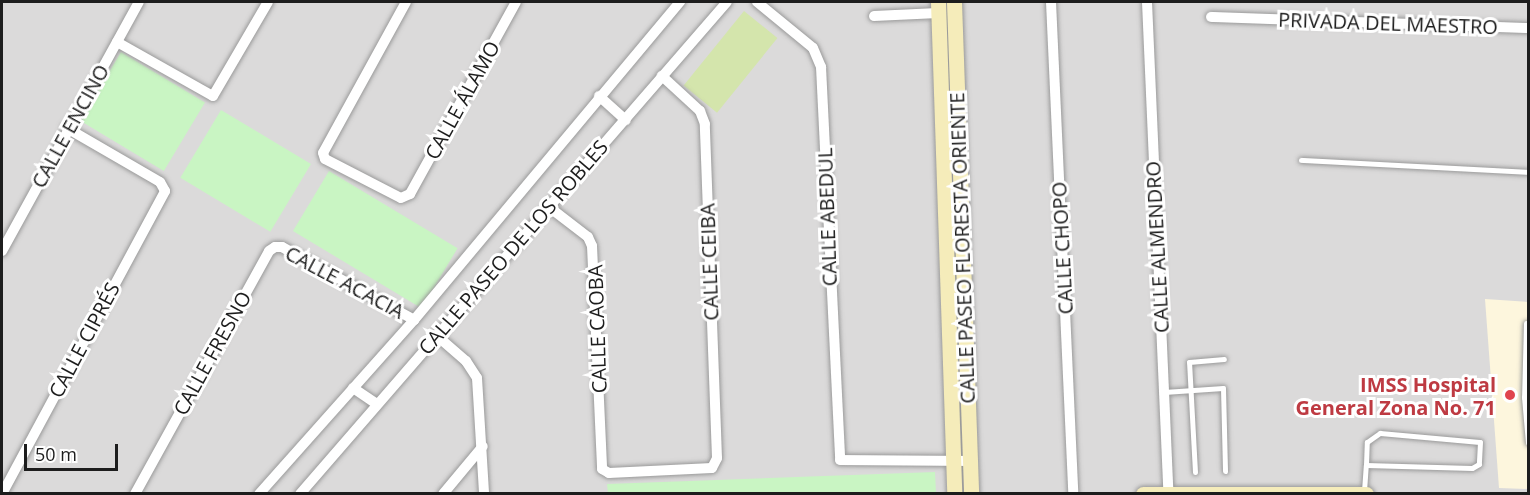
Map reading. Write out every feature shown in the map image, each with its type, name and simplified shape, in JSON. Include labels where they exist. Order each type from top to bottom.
[{"type":"main road","name":"CALLE PASEO FLORESTA ORIENTE","points":[[954,2],[971,494]]},
{"type":"main road","name":"CALLE PASEO FLORESTA ORIENTE","points":[[938,8],[954,494]]},
{"type":"main road","points":[[946,276],[963,276]]},
{"type":"main road","points":[[1143,494],[1168,492],[1365,494]]},
{"type":"street","name":"CALLE ENCINO","points":[[2,250],[67,128],[139,2]]},
{"type":"street","points":[[117,42],[213,96],[268,2]]},
{"type":"street","name":"CALLE ÁLAMO","points":[[406,2],[323,153],[325,159],[406,198],[516,2]]},
{"type":"street","name":"CALLE PASEO DE LOS ROBLES","points":[[259,494],[414,320],[599,96],[680,2]]},
{"type":"street","name":"CALLE PASEO DE LOS ROBLES","points":[[300,494],[436,334],[626,120],[727,2]]},
{"type":"street","name":"CALLE ABEDUL","points":[[757,2],[813,48],[821,67],[840,460],[952,461]]},
{"type":"street","name":"CALLE CHOPO","points":[[1051,2],[1073,494]]},
{"type":"street","name":"CALLE ALMENDRO","points":[[1147,2],[1168,492]]},
{"type":"street","points":[[874,16],[938,8]]},
{"type":"street","name":"PRIVADA DEL MAESTRO","points":[[1211,17],[1528,28]]},
{"type":"street","name":"CALLE CEIBA","points":[[603,471],[715,465],[705,124],[700,111],[662,76]]},
{"type":"street","points":[[599,96],[626,120]]},
{"type":"street","name":"CALLE CIPRÉS","points":[[2,494],[165,186],[67,128]]},
{"type":"street","name":"CALLE CAOBA","points":[[549,207],[588,237],[592,246],[603,471]]},
{"type":"street","name":"CALLE ACACIA","points":[[275,247],[282,247],[414,320]]},
{"type":"street","name":"CALLE FRESNO","points":[[135,494],[269,251],[275,247]]},
{"type":"street","points":[[436,334],[466,361],[477,378],[483,447],[484,494]]},
{"type":"street","points":[[353,388],[377,404]]},
{"type":"street","points":[[443,494],[483,447]]},
{"type":"street","points":[[952,461],[970,461]]},
{"type":"lane","points":[[1301,160],[1528,172]]},
{"type":"lane","points":[[1527,323],[1524,398],[1528,443]]},
{"type":"lane","points":[[1195,472],[1189,362],[1224,359]]},
{"type":"lane","points":[[1164,392],[1223,388],[1226,471]]},
{"type":"lane","points":[[1365,494],[1366,465],[1369,437],[1380,433],[1480,442],[1479,464],[1472,468],[1366,465]]},
{"type":"shaded area","points":[[2,2],[1528,2],[1528,493],[2,493]]},
{"type":"shaded area","name":"IMSS Hospital General Zona No. 71","points":[[1485,299],[1528,302],[1528,489],[1499,488]]},
{"type":"green space","points":[[744,11],[777,38],[717,113],[684,86]]},
{"type":"green space","points":[[121,52],[205,102],[164,171],[80,121]]},
{"type":"green space","points":[[221,110],[311,164],[270,232],[180,178]]},
{"type":"green space","points":[[329,171],[458,248],[422,308],[293,231]]},
{"type":"green space","points":[[935,472],[936,493],[608,493],[607,484]]},
{"type":"place","name":"IMSS Hospital General Zona No. 71","points":[[1510,395]]}]
